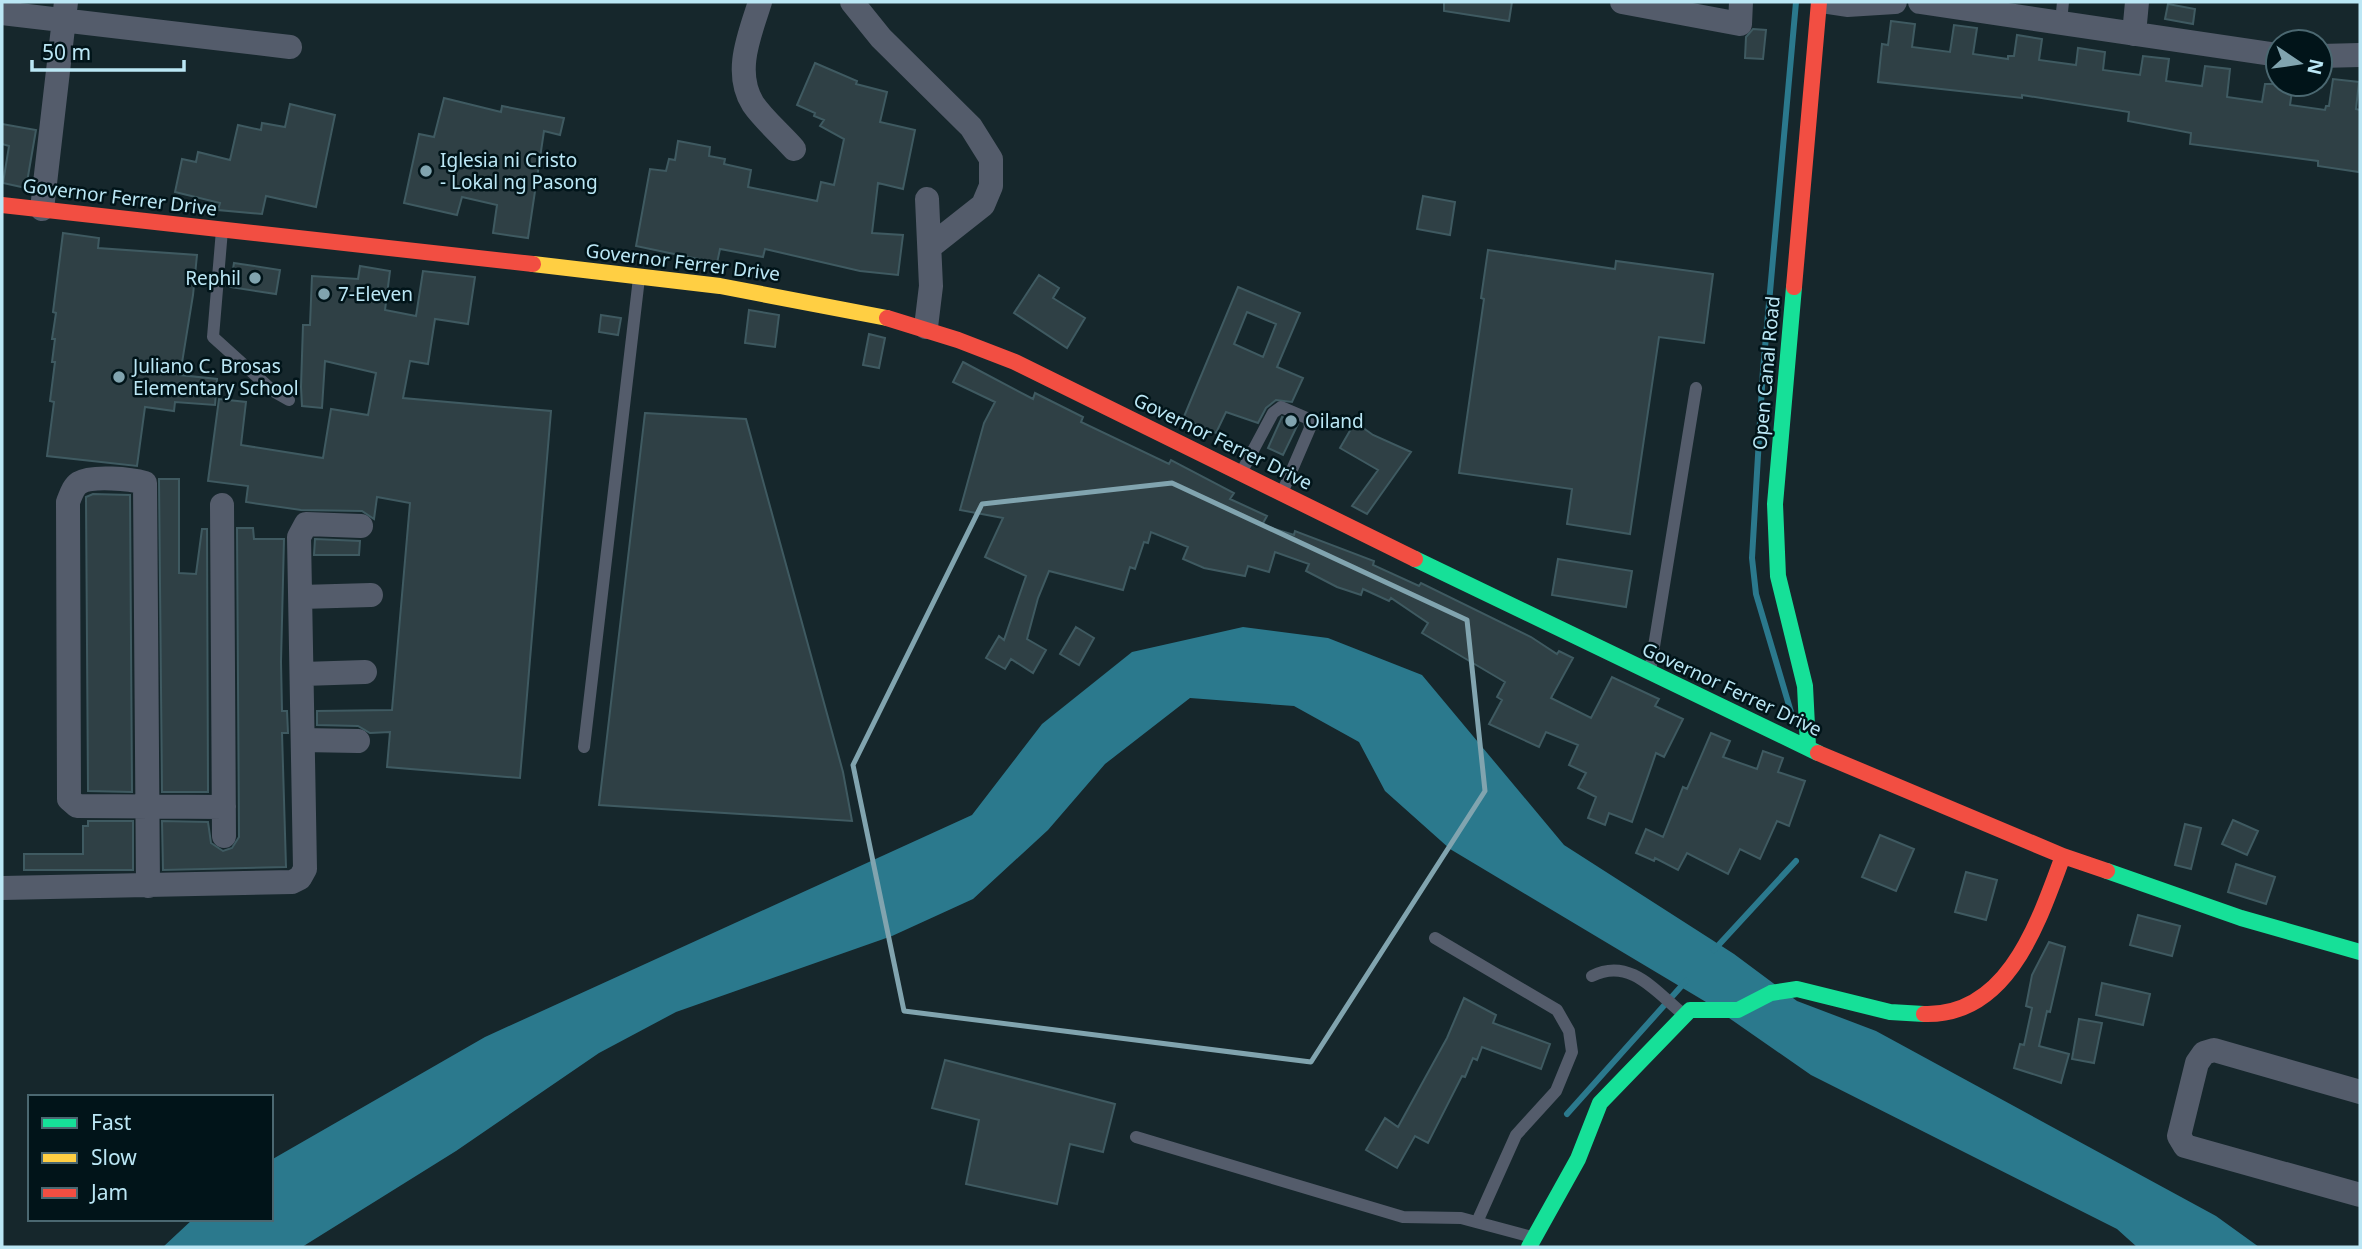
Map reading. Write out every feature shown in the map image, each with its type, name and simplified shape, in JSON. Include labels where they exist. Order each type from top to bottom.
[{"type":"main road","name":"Open Canal Road","points":[[1808,746],[1805,686],[1778,576],[1775,504],[1819,2]]},
{"type":"main road","name":"Governor Ferrer Drive","points":[[2,205],[639,276],[801,299],[926,327],[1016,362],[1650,674],[1808,746],[2063,856],[2241,918],[2360,952]]},
{"type":"main road","points":[[1530,1242],[1577,1159],[1600,1103],[1690,1010],[1734,1010],[1761,996],[1787,989],[1807,990],[1906,1014],[1942,1013],[1978,1000],[2005,979],[2015,966],[2063,856]]},
{"type":"street","points":[[760,2],[743,68],[745,86],[754,105],[794,149]]},
{"type":"street","points":[[852,2],[876,32],[971,127],[991,159],[991,186],[983,205],[931,246]]},
{"type":"street","points":[[1622,2],[1666,5],[1740,24],[1741,2]]},
{"type":"street","points":[[1827,2],[1847,5],[1895,2]]},
{"type":"street","points":[[1927,2],[2062,12],[2133,34],[2264,53]]},
{"type":"street","points":[[2133,34],[2137,2]]},
{"type":"street","points":[[42,209],[65,11]]},
{"type":"street","points":[[2,13],[65,11],[290,47]]},
{"type":"street","points":[[2334,56],[2360,55]]},
{"type":"street","points":[[926,327],[931,296],[928,199]]},
{"type":"street","points":[[148,886],[148,808],[145,483],[130,478],[81,481],[73,489],[68,502],[69,799],[77,806],[148,808],[224,807]]},
{"type":"street","points":[[222,505],[225,836]]},
{"type":"street","points":[[2,888],[292,882],[300,878],[305,869],[301,528],[306,524],[361,526]]},
{"type":"street","points":[[301,597],[371,595]]},
{"type":"street","points":[[303,674],[365,671]]},
{"type":"street","points":[[303,740],[358,741]]},
{"type":"street","points":[[2360,1092],[2214,1051],[2204,1053],[2197,1063],[2179,1136],[2185,1146],[2360,1195]]},
{"type":"lane","points":[[222,230],[214,337],[273,391],[289,400]]},
{"type":"lane","points":[[584,747],[639,276]]},
{"type":"lane","points":[[1650,674],[1696,388]]},
{"type":"lane","points":[[1240,474],[1273,413],[1282,407],[1309,419],[1310,428],[1282,494]]},
{"type":"lane","points":[[1435,939],[1557,1010],[1569,1031],[1572,1052],[1556,1091],[1516,1135],[1477,1222]]},
{"type":"lane","points":[[1592,976],[1607,968],[1622,968],[1684,1015]]},
{"type":"lane","points":[[1136,1137],[1403,1217],[1477,1222],[1530,1242]]},
{"type":"highlighted area","points":[[1172,483],[1467,620],[1485,791],[1311,1062],[904,1011],[853,765],[982,504]]},
{"type":"water","points":[[1243,627],[1328,638],[1422,675],[1564,845],[1734,954],[1797,1001],[1876,1031],[2216,1216],[2259,1247],[2137,1247],[2117,1229],[1811,1075],[1706,1002],[1450,849],[1385,791],[1359,742],[1294,706],[1190,698],[1105,764],[1048,830],[973,899],[892,936],[676,1012],[599,1053],[456,1151],[302,1247],[163,1247],[191,1221],[273,1221],[273,1159],[485,1037],[972,815],[1042,724],[1132,652]]},
{"type":"building","points":[[1444,2],[1512,2],[1509,21],[1444,11]]},
{"type":"building","points":[[2168,4],[2195,9],[2193,24],[2165,19]]},
{"type":"building","points":[[1891,21],[1915,24],[1912,47],[1950,52],[1954,25],[1977,28],[1973,54],[2008,59],[2008,56],[2014,56],[2017,35],[2042,39],[2039,60],[2076,65],[2078,48],[2105,52],[2103,70],[2140,75],[2143,56],[2169,59],[2166,81],[2202,86],[2205,66],[2230,69],[2227,97],[2262,102],[2264,90],[2264,98],[2291,98],[2290,105],[2325,110],[2330,98],[2334,98],[2334,79],[2359,82],[2356,109],[2360,110],[2359,172],[2318,166],[2318,161],[2190,144],[2191,133],[2128,121],[2129,112],[2022,95],[2022,98],[1878,82],[1882,44],[1888,45]]},
{"type":"building","points":[[1753,29],[1766,30],[1763,59],[1745,58],[1746,37]]},
{"type":"building","points":[[815,63],[857,81],[856,84],[887,92],[880,122],[915,130],[903,189],[878,183],[872,233],[903,235],[898,275],[860,271],[765,249],[763,257],[720,249],[717,263],[636,246],[650,169],[666,171],[669,159],[675,160],[678,141],[710,147],[709,156],[725,159],[724,164],[751,170],[748,187],[817,201],[821,182],[834,185],[844,139],[820,126],[824,120],[814,116],[815,113],[797,105]]},
{"type":"building","points":[[444,98],[501,112],[502,106],[564,118],[560,135],[544,131],[528,238],[493,233],[497,205],[462,197],[457,215],[404,203],[419,134],[434,137]]},
{"type":"building","points":[[290,104],[335,115],[316,207],[266,196],[262,214],[218,210],[220,203],[175,192],[182,159],[196,162],[198,152],[230,160],[238,125],[261,130],[262,123],[285,127]]},
{"type":"building","points":[[2,124],[36,130],[26,188],[3,183],[9,146],[2,144]]},
{"type":"building","points":[[1423,196],[1455,202],[1450,235],[1417,229]]},
{"type":"building","name":"Juliano C. Brosas Elementary School","points":[[63,233],[99,238],[98,248],[197,255],[180,375],[217,379],[215,405],[175,402],[174,411],[145,407],[137,466],[47,456],[54,402],[50,401],[55,362],[52,362],[56,313],[53,312]]},
{"type":"building","points":[[1488,250],[1615,269],[1616,261],[1713,274],[1704,343],[1659,337],[1630,534],[1567,524],[1572,489],[1459,473],[1484,299],[1481,298]]},
{"type":"building","name":"Rephil","points":[[234,263],[280,270],[276,294],[230,287]]},
{"type":"building","points":[[360,266],[390,271],[385,310],[416,316],[423,271],[475,277],[468,324],[435,319],[428,364],[410,361],[403,398],[551,411],[520,778],[387,767],[390,732],[370,733],[358,726],[317,725],[317,711],[392,710],[410,503],[377,497],[374,519],[362,511],[301,510],[246,502],[248,486],[208,481],[219,399],[246,402],[241,445],[323,458],[331,409],[368,415],[376,373],[325,361],[322,408],[302,406],[303,325],[310,325],[312,276],[358,279]]},
{"type":"building","points":[[1039,275],[1059,288],[1053,298],[1085,318],[1067,348],[1014,313]]},
{"type":"building","points":[[1238,287],[1300,313],[1277,367],[1303,378],[1292,402],[1276,400],[1266,408],[1258,423],[1226,412],[1216,433],[1183,419]],"holes":[[[1247,312],[1276,324],[1263,357],[1234,344]]]},
{"type":"building","points":[[749,310],[779,315],[775,347],[745,343]]},
{"type":"building","points":[[601,315],[621,318],[618,335],[599,332]]},
{"type":"building","points":[[869,334],[885,338],[879,368],[863,365]]},
{"type":"building","points":[[963,362],[1033,399],[1035,393],[1083,417],[1081,422],[1169,464],[1171,460],[1234,493],[1230,499],[1267,516],[1262,525],[1294,535],[1295,531],[1374,561],[1373,565],[1419,586],[1421,583],[1531,637],[1557,654],[1559,651],[1573,658],[1551,698],[1591,718],[1612,677],[1659,699],[1655,706],[1683,719],[1664,757],[1656,753],[1632,822],[1609,813],[1605,825],[1588,818],[1596,797],[1578,788],[1586,773],[1569,765],[1578,745],[1546,732],[1539,747],[1489,724],[1502,700],[1497,697],[1505,682],[1422,633],[1428,623],[1391,598],[1389,601],[1363,589],[1361,595],[1337,587],[1306,571],[1309,564],[1275,552],[1269,572],[1248,566],[1245,576],[1204,568],[1183,559],[1188,547],[1151,532],[1148,543],[1144,542],[1135,569],[1130,567],[1123,590],[1049,571],[1038,598],[1027,639],[1046,650],[1033,673],[1011,659],[1005,669],[986,658],[999,636],[1004,640],[1026,576],[985,557],[1003,518],[960,510],[984,423],[995,402],[953,382]]},
{"type":"building","points":[[645,413],[746,419],[843,772],[852,821],[599,805]]},
{"type":"building","points":[[1282,417],[1298,424],[1283,455],[1268,448]]},
{"type":"building","points":[[1355,422],[1373,435],[1411,452],[1367,514],[1352,506],[1378,470],[1340,448]]},
{"type":"building","points":[[159,479],[179,479],[179,573],[196,574],[202,529],[207,529],[208,792],[162,792]]},
{"type":"building","points":[[93,494],[130,495],[132,792],[88,791],[86,497]]},
{"type":"building","points":[[237,528],[253,528],[254,539],[284,539],[281,662],[282,711],[287,711],[288,733],[282,733],[286,867],[163,870],[162,821],[208,822],[211,843],[223,851],[232,848],[239,837]]},
{"type":"building","points":[[315,539],[360,541],[359,555],[314,555]]},
{"type":"building","points":[[1558,559],[1632,571],[1626,607],[1552,595]]},
{"type":"building","points":[[1076,627],[1094,638],[1079,665],[1060,654]]},
{"type":"building","points":[[1711,733],[1730,741],[1723,757],[1757,769],[1763,751],[1783,758],[1778,772],[1805,781],[1789,826],[1777,821],[1760,859],[1740,849],[1728,874],[1687,853],[1678,870],[1655,858],[1654,861],[1636,853],[1646,829],[1663,837],[1683,787],[1687,789]]},
{"type":"building","points":[[2233,820],[2258,831],[2247,855],[2222,844]]},
{"type":"building","points":[[88,821],[133,821],[133,870],[24,870],[24,854],[83,854],[83,826],[88,826]]},
{"type":"building","points":[[2185,824],[2201,828],[2191,869],[2175,865]]},
{"type":"building","points":[[1880,835],[1914,849],[1896,891],[1862,877]]},
{"type":"building","points":[[2236,864],[2275,877],[2266,904],[2228,892]]},
{"type":"building","points":[[1966,872],[1997,880],[1986,920],[1955,912]]},
{"type":"building","points":[[2138,915],[2180,926],[2172,956],[2130,945]]},
{"type":"building","points":[[2049,942],[2065,947],[2039,1046],[2069,1054],[2061,1083],[2014,1068],[2020,1044],[2024,1045],[2032,1008],[2026,1006],[2032,975]]},
{"type":"building","points":[[2102,983],[2150,994],[2143,1025],[2096,1015]]},
{"type":"building","points":[[1464,998],[1496,1015],[1493,1023],[1550,1044],[1541,1069],[1482,1047],[1477,1060],[1473,1058],[1465,1077],[1462,1076],[1428,1143],[1415,1136],[1397,1168],[1366,1150],[1385,1118],[1398,1127],[1447,1038]]},
{"type":"building","points":[[2079,1019],[2102,1023],[2094,1063],[2072,1059]]},
{"type":"building","points":[[945,1060],[1115,1104],[1103,1152],[1070,1144],[1057,1204],[966,1184],[979,1120],[932,1108]]},
{"type":"waterway","points":[[1791,712],[1756,594],[1752,558],[1763,370],[1796,2]]},
{"type":"waterway","points":[[1714,950],[1796,861]]},
{"type":"waterway","points":[[1567,1114],[1686,981]]},
{"type":"traffic: fast","points":[[1794,287],[1775,504],[1778,576],[1805,686],[1808,746]]},
{"type":"traffic: fast","points":[[1415,559],[1818,753]]},
{"type":"traffic: fast","points":[[2107,871],[2241,918],[2360,952]]},
{"type":"traffic: fast","points":[[1529,1247],[1578,1159],[1600,1103],[1690,1010],[1738,1010],[1771,993],[1797,989],[1890,1012],[1924,1014]]},
{"type":"traffic: slow","points":[[533,264],[720,286],[887,318]]},
{"type":"traffic: jam","points":[[1794,287],[1819,2]]},
{"type":"traffic: jam","points":[[2,205],[533,264]]},
{"type":"traffic: jam","points":[[887,318],[958,340],[1015,362],[1415,559]]},
{"type":"traffic: jam","points":[[1818,753],[2063,856],[2107,871]]},
{"type":"traffic: jam","points":[[1924,1014],[1953,1011],[1978,1000],[1999,982],[2031,935],[2063,856]]},
{"type":"place","name":"Iglesia ni Cristo - Lokal ng Pasong","points":[[426,171]]},
{"type":"place","name":"Rephil","points":[[255,278]]},
{"type":"place","name":"7-Eleven","points":[[324,294]]},
{"type":"place","name":"Juliano C. Brosas Elementary School","points":[[119,377]]},
{"type":"place","name":"Oiland","points":[[1291,421]]}]
